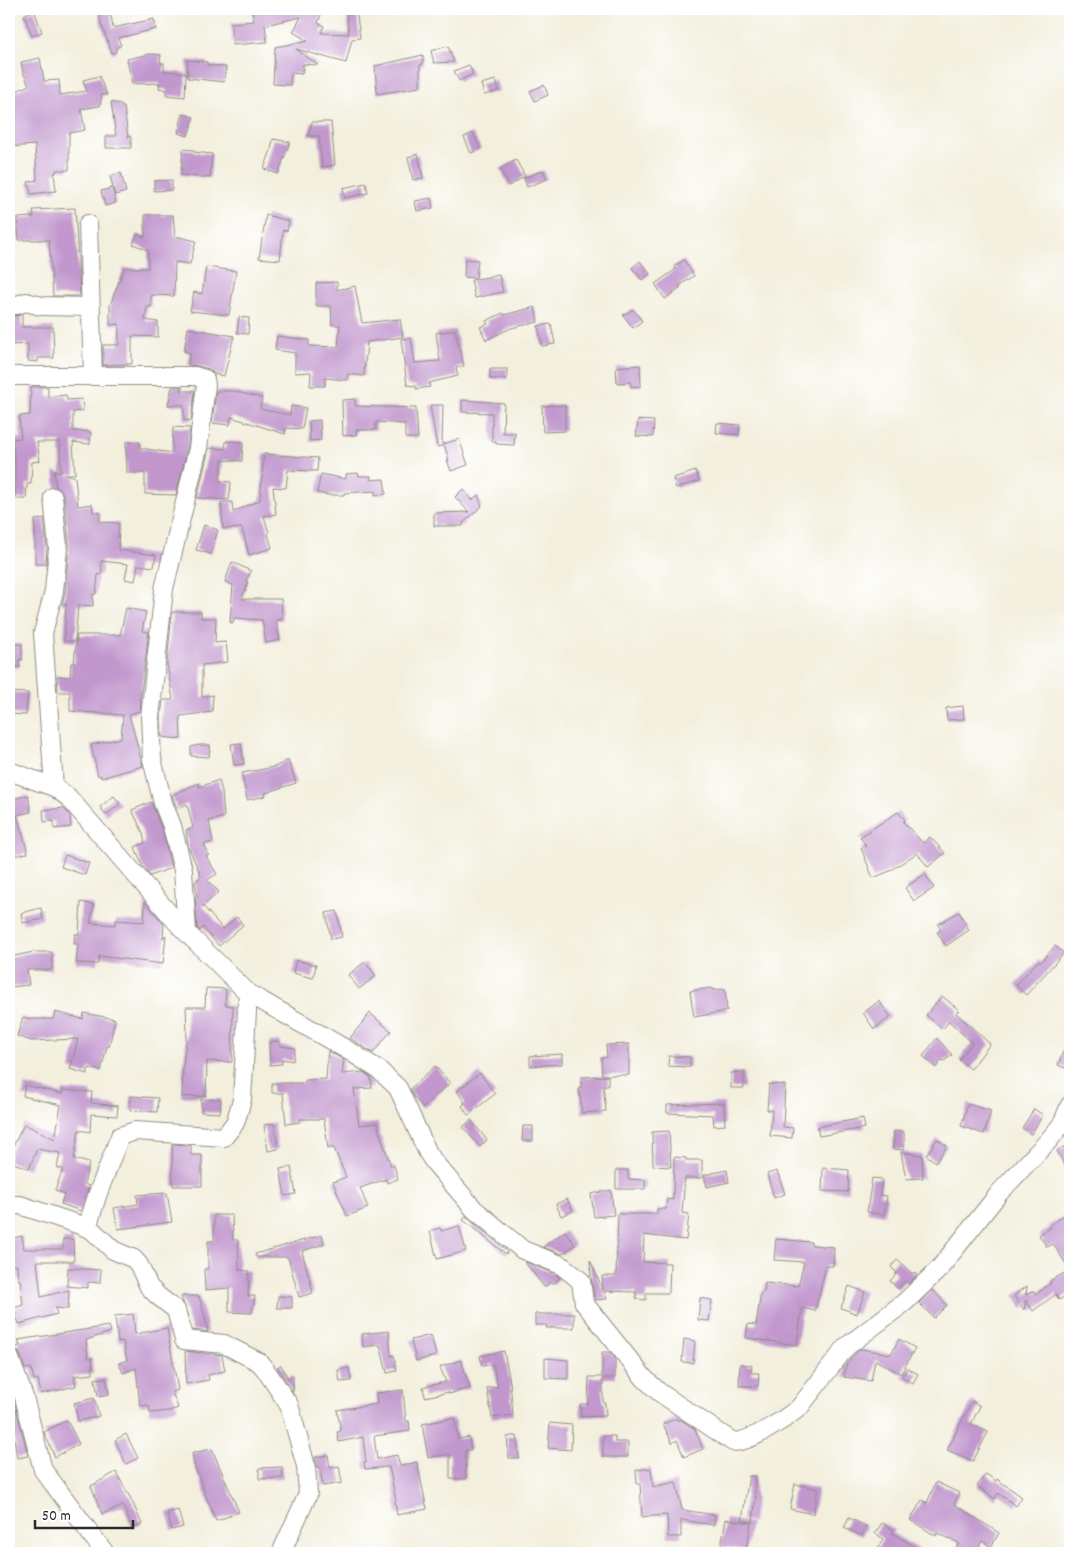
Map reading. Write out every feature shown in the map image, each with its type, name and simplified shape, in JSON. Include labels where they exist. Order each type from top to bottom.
[{"type":"street","points":[[88,224],[93,376]]},
{"type":"street","points":[[9,305],[26,302],[41,306],[90,307]]},
{"type":"street","points":[[9,376],[195,376],[205,379],[206,385],[198,448],[164,589],[150,717],[152,759],[163,803],[172,826],[184,870],[187,932]]},
{"type":"street","points":[[53,497],[58,548],[54,591],[43,633],[54,787]]},
{"type":"street","points":[[9,771],[54,787],[68,797],[187,932],[248,993],[351,1052],[378,1070],[398,1088],[428,1153],[474,1208],[523,1250],[561,1265],[581,1281],[584,1303],[644,1378],[659,1392],[733,1442],[739,1442],[748,1438],[799,1408],[846,1348],[905,1302],[932,1275],[1000,1192],[1062,1124],[1070,1104]]},
{"type":"street","points":[[87,1228],[120,1136],[135,1131],[224,1137],[235,1123],[242,1100],[248,993]]},
{"type":"street","points":[[9,1205],[20,1204],[87,1228],[113,1250],[134,1259],[140,1265],[149,1287],[176,1310],[184,1340],[224,1344],[258,1362],[266,1369],[288,1405],[306,1466],[308,1494],[281,1553]]},
{"type":"street","points":[[9,1356],[24,1397],[43,1470],[105,1553]]},
{"type":"building","points":[[98,9],[110,9],[113,28],[154,19],[156,29],[118,38],[121,45],[116,48],[116,52],[112,53],[101,24]]},
{"type":"building","points":[[284,9],[318,9],[322,11],[318,23],[324,26],[321,33],[349,34],[346,9],[356,9],[360,38],[352,39],[346,63],[296,49],[318,65],[303,64],[302,74],[291,73],[290,85],[273,84],[275,47],[308,41],[293,32],[301,17],[265,25],[267,42],[233,45],[231,23],[254,21],[252,12],[262,10],[263,13]]},
{"type":"building","points":[[34,10],[42,32],[32,36],[24,15]]},
{"type":"building","points":[[448,46],[454,62],[434,63],[431,51]]},
{"type":"building","points":[[150,54],[161,55],[160,63],[164,63],[164,71],[186,73],[185,97],[166,95],[167,90],[159,88],[160,83],[132,84],[127,59]]},
{"type":"building","points":[[423,55],[423,64],[420,65],[420,87],[377,94],[375,66]]},
{"type":"building","points":[[40,58],[44,81],[59,80],[60,95],[87,91],[83,80],[99,76],[107,95],[102,95],[100,106],[81,109],[85,130],[69,133],[69,170],[56,170],[56,173],[54,173],[56,191],[31,194],[28,182],[37,180],[35,145],[9,147],[9,95],[29,85],[21,62]]},
{"type":"building","points":[[187,60],[207,62],[207,65],[226,67],[224,82],[188,78]]},
{"type":"building","points":[[469,65],[473,74],[459,81],[454,71]]},
{"type":"building","points":[[496,80],[499,91],[484,95],[481,84]]},
{"type":"building","points":[[544,85],[548,95],[535,101],[530,91]]},
{"type":"building","points":[[111,102],[121,104],[124,107],[128,137],[131,137],[131,148],[106,148],[106,136],[116,136]]},
{"type":"building","points":[[183,114],[194,117],[188,136],[178,133]]},
{"type":"building","points":[[312,122],[331,122],[335,165],[322,167],[319,136],[308,136]]},
{"type":"building","points":[[473,133],[481,149],[471,153],[464,137]]},
{"type":"building","points":[[273,139],[290,142],[278,174],[264,169]]},
{"type":"building","points":[[183,149],[212,154],[210,178],[181,175]]},
{"type":"building","points":[[418,154],[423,178],[413,180],[408,157]]},
{"type":"building","points":[[516,160],[525,176],[509,186],[500,169]]},
{"type":"building","points":[[543,170],[547,179],[527,187],[524,178]]},
{"type":"building","points":[[121,173],[126,192],[115,195],[110,176]]},
{"type":"building","points":[[172,180],[172,190],[154,191],[154,181]]},
{"type":"building","points":[[366,183],[368,193],[345,198],[343,188]]},
{"type":"building","points":[[112,188],[116,203],[105,206],[101,191]]},
{"type":"building","points":[[431,198],[433,208],[417,211],[415,201]]},
{"type":"building","points":[[75,208],[80,296],[53,296],[49,240],[19,240],[17,218],[34,217],[33,210]]},
{"type":"building","points":[[145,215],[173,215],[175,236],[196,241],[190,264],[175,262],[174,296],[151,295],[151,307],[147,307],[145,320],[158,322],[158,337],[132,336],[132,364],[103,365],[103,345],[119,345],[119,324],[110,325],[110,305],[124,268],[148,268],[148,250],[133,244],[137,234],[145,237]]},
{"type":"building","points":[[266,215],[289,221],[287,231],[283,230],[280,260],[259,258]]},
{"type":"building","points":[[465,259],[478,260],[476,278],[464,277]]},
{"type":"building","points":[[684,260],[694,276],[665,299],[655,284],[676,269],[674,266]]},
{"type":"building","points":[[640,261],[650,274],[642,280],[632,268]]},
{"type":"building","points":[[206,267],[236,271],[229,315],[190,311],[194,292],[202,294]]},
{"type":"building","points":[[499,275],[503,292],[475,298],[471,280]]},
{"type":"building","points":[[337,282],[337,290],[355,286],[362,323],[400,319],[403,337],[367,342],[364,376],[348,374],[347,380],[325,378],[325,386],[310,386],[311,372],[295,373],[295,353],[275,350],[277,336],[309,340],[309,346],[338,347],[340,325],[332,325],[331,306],[316,306],[316,283]]},
{"type":"building","points":[[535,307],[538,322],[511,328],[486,340],[480,327],[488,324],[486,321],[503,313],[504,315]]},
{"type":"building","points":[[633,309],[642,321],[633,328],[623,315]]},
{"type":"building","points":[[22,315],[22,327],[53,327],[54,358],[38,358],[38,362],[28,361],[28,344],[9,345],[9,316]]},
{"type":"building","points":[[239,317],[249,318],[248,334],[237,333]]},
{"type":"building","points":[[551,324],[555,344],[542,346],[538,326]]},
{"type":"building","points":[[188,328],[234,336],[224,376],[214,374],[209,369],[188,365],[190,353],[184,351]]},
{"type":"building","points":[[455,330],[464,366],[456,368],[458,376],[429,383],[430,387],[416,389],[416,386],[407,385],[401,339],[411,338],[415,363],[440,361],[436,333]]},
{"type":"building","points":[[640,365],[641,386],[631,387],[630,382],[617,383],[616,367]]},
{"type":"building","points":[[490,369],[507,369],[507,379],[490,379]]},
{"type":"building","points":[[31,387],[48,387],[48,397],[66,395],[67,400],[82,399],[83,411],[73,412],[73,431],[91,432],[90,444],[73,442],[75,474],[65,474],[75,477],[78,506],[92,504],[93,512],[100,512],[100,522],[119,523],[118,550],[156,555],[154,567],[138,565],[135,581],[125,579],[128,564],[101,561],[102,574],[98,575],[96,594],[93,594],[93,606],[78,605],[75,642],[64,641],[66,604],[62,604],[65,592],[69,547],[64,496],[61,490],[56,487],[54,471],[61,473],[60,442],[37,442],[40,461],[32,462],[31,484],[27,484],[26,499],[15,499],[15,464],[12,439],[21,438],[19,416],[30,415]]},
{"type":"building","points":[[172,387],[182,387],[182,391],[195,391],[191,421],[184,420],[184,405],[168,405]]},
{"type":"building","points":[[216,391],[233,391],[262,398],[260,409],[290,415],[291,406],[306,408],[302,429],[286,428],[285,434],[231,417],[230,425],[212,423]]},
{"type":"building","points":[[355,399],[355,406],[416,408],[418,438],[405,438],[405,424],[376,422],[376,430],[356,430],[356,435],[343,436],[342,400]]},
{"type":"building","points":[[462,400],[504,403],[503,433],[515,433],[514,445],[492,442],[492,413],[462,412]]},
{"type":"building","points":[[430,405],[443,405],[442,446],[437,447]]},
{"type":"building","points":[[565,405],[565,431],[543,432],[542,406]]},
{"type":"building","points":[[320,420],[321,440],[310,441],[309,421]]},
{"type":"building","points":[[638,420],[654,421],[653,437],[636,436]]},
{"type":"building","points":[[717,423],[740,425],[739,435],[716,433]]},
{"type":"building","points":[[173,427],[190,428],[188,446],[176,495],[145,494],[145,473],[127,473],[126,442],[140,442],[140,448],[172,453]]},
{"type":"building","points":[[459,439],[468,465],[451,471],[444,444]]},
{"type":"building","points":[[226,441],[243,442],[242,461],[222,460],[220,481],[231,482],[229,500],[197,498],[209,448],[225,449]]},
{"type":"building","points":[[264,454],[318,458],[317,471],[288,470],[286,488],[273,487],[276,514],[264,516],[272,548],[249,555],[242,528],[223,529],[221,502],[232,502],[233,512],[260,500]]},
{"type":"building","points":[[696,471],[699,481],[676,488],[673,478]]},
{"type":"building","points":[[358,473],[359,476],[371,476],[370,480],[384,479],[386,494],[375,495],[375,491],[344,493],[344,495],[317,493],[321,474],[346,479],[346,474]]},
{"type":"building","points":[[463,489],[472,500],[478,495],[482,506],[463,523],[463,526],[434,526],[434,513],[469,512],[455,497]]},
{"type":"building","points":[[44,518],[47,548],[46,564],[35,564],[35,520]]},
{"type":"building","points":[[204,525],[218,530],[211,554],[196,550]]},
{"type":"building","points":[[232,562],[251,571],[246,581],[248,582],[242,599],[281,599],[282,620],[276,620],[280,640],[266,643],[262,620],[234,618],[233,623],[230,622],[233,585],[225,582]]},
{"type":"building","points":[[126,608],[146,612],[142,631],[149,632],[140,711],[129,714],[143,766],[101,778],[101,775],[98,776],[91,745],[121,738],[123,715],[70,711],[70,692],[58,692],[57,676],[70,677],[71,663],[74,663],[77,635],[120,635]]},
{"type":"building","points":[[172,612],[201,612],[201,618],[216,618],[215,643],[226,642],[228,662],[202,665],[202,697],[213,695],[212,712],[180,716],[181,739],[162,737],[161,717],[163,700],[173,700],[167,664]]},
{"type":"building","points":[[9,644],[22,644],[22,660],[19,660],[20,667],[9,668]]},
{"type":"building","points":[[9,692],[28,693],[26,715],[9,714]]},
{"type":"building","points":[[963,706],[964,719],[947,720],[946,708]]},
{"type":"building","points":[[241,743],[244,764],[234,765],[231,744]]},
{"type":"building","points":[[210,745],[209,757],[191,756],[191,747]]},
{"type":"building","points":[[288,760],[296,783],[265,793],[266,796],[247,800],[242,773],[277,766]]},
{"type":"building","points":[[219,780],[224,817],[209,821],[213,842],[204,844],[209,855],[206,856],[217,874],[207,880],[219,892],[203,906],[223,929],[237,917],[243,925],[219,946],[203,927],[200,931],[197,928],[195,882],[201,876],[188,846],[186,830],[193,828],[187,804],[177,809],[172,795],[199,783],[199,787]]},
{"type":"building","points":[[9,795],[12,795],[13,799],[28,795],[31,812],[17,815],[28,853],[9,857]]},
{"type":"building","points":[[114,796],[120,804],[106,815],[100,807]]},
{"type":"building","points":[[151,802],[163,832],[171,868],[150,876],[143,867],[135,847],[145,843],[143,833],[132,810]]},
{"type":"building","points":[[64,808],[70,816],[71,827],[54,829],[54,821],[44,822],[43,810]]},
{"type":"building","points":[[898,812],[905,820],[903,822],[923,843],[930,837],[945,853],[928,867],[917,853],[890,871],[873,878],[861,848],[866,846],[860,837]]},
{"type":"building","points":[[65,855],[89,863],[85,875],[61,867]]},
{"type":"building","points":[[925,874],[934,888],[914,901],[905,888]]},
{"type":"building","points":[[81,902],[94,905],[90,923],[115,925],[116,920],[144,922],[145,902],[164,924],[163,938],[166,935],[163,964],[99,956],[98,964],[76,963],[78,944],[74,944],[75,934],[79,934]]},
{"type":"building","points":[[41,908],[43,919],[23,923],[21,913]]},
{"type":"building","points":[[337,911],[342,937],[331,939],[326,913]]},
{"type":"building","points":[[959,912],[969,930],[946,946],[937,932],[941,930],[938,924]]},
{"type":"building","points":[[1055,946],[1064,953],[1026,995],[1016,985]]},
{"type":"building","points":[[34,952],[52,952],[52,970],[27,970],[29,985],[10,987],[9,957]]},
{"type":"building","points":[[296,960],[316,965],[313,978],[293,973]]},
{"type":"building","points":[[365,962],[376,976],[359,989],[348,975]]},
{"type":"building","points":[[206,988],[226,989],[225,1005],[233,1006],[232,1062],[207,1061],[206,1096],[182,1097],[187,1032],[186,1007],[205,1007]]},
{"type":"building","points":[[712,988],[712,990],[725,989],[727,1011],[694,1017],[690,991]]},
{"type":"building","points":[[942,996],[959,1010],[956,1013],[990,1044],[971,1069],[959,1060],[972,1043],[949,1021],[943,1029],[926,1015]]},
{"type":"building","points":[[879,1001],[891,1017],[874,1029],[863,1013]]},
{"type":"building","points":[[55,1012],[83,1019],[84,1013],[115,1019],[101,1071],[89,1068],[87,1074],[70,1069],[78,1039],[31,1041],[17,1036],[23,1017],[30,1019],[53,1019]]},
{"type":"building","points":[[370,1013],[391,1031],[373,1053],[350,1038]]},
{"type":"building","points":[[1070,1037],[1070,1070],[1058,1065]]},
{"type":"building","points":[[937,1038],[952,1055],[944,1061],[942,1060],[936,1068],[923,1056]]},
{"type":"building","points":[[280,1041],[280,1046],[295,1048],[293,1061],[282,1059],[282,1064],[270,1065],[269,1042]]},
{"type":"building","points":[[629,1044],[629,1075],[602,1075],[601,1058],[607,1057],[606,1045]]},
{"type":"building","points":[[328,1051],[344,1060],[342,1074],[363,1072],[371,1078],[372,1088],[354,1089],[359,1125],[378,1123],[391,1166],[394,1165],[398,1179],[387,1183],[386,1179],[360,1188],[368,1208],[347,1216],[333,1182],[346,1177],[334,1148],[328,1148],[324,1119],[300,1119],[300,1122],[286,1124],[283,1093],[272,1093],[272,1083],[305,1083],[305,1080],[326,1079]]},
{"type":"building","points":[[562,1054],[562,1064],[530,1066],[530,1056]]},
{"type":"building","points":[[669,1056],[690,1057],[690,1067],[668,1066]]},
{"type":"building","points":[[435,1066],[450,1083],[423,1108],[410,1089]]},
{"type":"building","points":[[744,1072],[744,1088],[731,1088],[731,1073]]},
{"type":"building","points":[[480,1073],[495,1094],[468,1115],[462,1106],[465,1103],[457,1091]]},
{"type":"building","points":[[608,1076],[608,1086],[603,1086],[606,1111],[582,1113],[579,1088],[581,1088],[581,1077]]},
{"type":"building","points":[[769,1084],[785,1085],[783,1127],[793,1128],[792,1138],[770,1136],[772,1110],[767,1110]]},
{"type":"building","points":[[25,1085],[62,1094],[63,1090],[92,1092],[91,1103],[118,1106],[117,1116],[91,1114],[90,1132],[79,1130],[74,1159],[89,1163],[84,1184],[89,1186],[81,1211],[61,1204],[64,1194],[55,1190],[63,1169],[57,1168],[60,1153],[37,1149],[29,1169],[9,1161],[11,1151],[24,1124],[55,1139],[61,1105],[23,1096]]},
{"type":"building","points":[[131,1096],[158,1098],[157,1112],[130,1110]]},
{"type":"building","points":[[201,1099],[221,1099],[220,1113],[201,1112]]},
{"type":"building","points":[[724,1103],[725,1125],[714,1126],[713,1115],[667,1113],[667,1105]]},
{"type":"building","points":[[968,1104],[991,1111],[984,1134],[961,1126]]},
{"type":"building","points":[[1034,1109],[1043,1115],[1031,1134],[1022,1128]]},
{"type":"building","points":[[863,1118],[865,1128],[819,1136],[817,1127]]},
{"type":"building","points":[[471,1120],[487,1140],[480,1147],[463,1127]]},
{"type":"building","points":[[274,1123],[278,1149],[268,1151],[264,1125]]},
{"type":"building","points":[[523,1126],[533,1126],[533,1141],[522,1141]]},
{"type":"building","points":[[669,1131],[671,1167],[653,1166],[652,1132]]},
{"type":"building","points":[[894,1131],[904,1132],[904,1150],[893,1149]]},
{"type":"building","points":[[937,1139],[947,1146],[936,1162],[926,1155]]},
{"type":"building","points":[[172,1144],[191,1145],[191,1155],[202,1155],[202,1186],[173,1186]]},
{"type":"building","points":[[1070,1144],[1070,1176],[1057,1151]]},
{"type":"building","points":[[901,1152],[922,1155],[923,1178],[906,1179]]},
{"type":"building","points":[[674,1157],[686,1158],[686,1160],[702,1160],[702,1178],[685,1178],[682,1213],[689,1214],[686,1240],[644,1235],[643,1262],[670,1263],[669,1293],[646,1293],[646,1300],[636,1299],[636,1292],[604,1291],[607,1299],[595,1300],[590,1260],[603,1290],[602,1276],[616,1276],[618,1214],[657,1214],[657,1209],[666,1209],[667,1199],[673,1200]]},
{"type":"building","points":[[291,1167],[296,1194],[285,1196],[280,1169]]},
{"type":"building","points":[[823,1168],[849,1170],[848,1192],[822,1191]]},
{"type":"building","points":[[616,1170],[628,1170],[628,1179],[645,1180],[645,1189],[616,1189]]},
{"type":"building","points":[[727,1170],[729,1182],[707,1187],[704,1175]]},
{"type":"building","points":[[777,1171],[785,1194],[774,1198],[767,1174]]},
{"type":"building","points":[[872,1178],[882,1179],[880,1195],[887,1196],[884,1215],[867,1212]]},
{"type":"building","points":[[611,1190],[614,1215],[594,1217],[591,1194]]},
{"type":"building","points":[[167,1193],[172,1222],[118,1229],[114,1208],[138,1204],[137,1195]]},
{"type":"building","points":[[567,1199],[573,1211],[561,1216],[556,1204]]},
{"type":"building","points":[[1070,1211],[1070,1270],[1053,1244],[1047,1247],[1039,1235]]},
{"type":"building","points":[[214,1215],[232,1215],[233,1240],[238,1240],[239,1270],[249,1271],[248,1296],[255,1296],[252,1313],[229,1312],[229,1288],[205,1290],[204,1269],[208,1269],[208,1241],[214,1241]]},
{"type":"building","points":[[466,1216],[508,1252],[506,1254],[463,1220]]},
{"type":"building","points":[[459,1226],[466,1251],[437,1259],[430,1231],[440,1228],[441,1231]]},
{"type":"building","points":[[565,1231],[575,1245],[562,1254],[543,1247]]},
{"type":"building","points":[[322,1235],[324,1244],[302,1251],[313,1293],[299,1297],[288,1257],[256,1257],[255,1254]]},
{"type":"building","points":[[22,1236],[24,1249],[63,1249],[63,1239],[73,1239],[74,1261],[37,1261],[41,1297],[69,1290],[68,1309],[55,1308],[57,1314],[19,1324],[14,1308],[23,1305],[17,1265],[9,1266],[9,1239]]},
{"type":"building","points":[[776,1239],[811,1242],[811,1245],[834,1247],[833,1266],[826,1266],[815,1311],[802,1308],[797,1345],[746,1338],[748,1324],[756,1325],[761,1292],[764,1292],[765,1283],[798,1286],[804,1262],[774,1260]]},
{"type":"building","points":[[897,1260],[913,1274],[914,1272],[917,1275],[909,1284],[905,1281],[898,1289],[890,1281],[897,1273],[891,1267]]},
{"type":"building","points":[[525,1262],[556,1274],[560,1278],[553,1284],[551,1282],[544,1287]]},
{"type":"building","points":[[68,1268],[101,1270],[100,1283],[88,1282],[88,1288],[67,1286]]},
{"type":"building","points":[[1070,1270],[1070,1293],[1059,1300],[1056,1294],[1033,1311],[1026,1300],[1024,1310],[1014,1296],[1027,1286],[1026,1295],[1033,1291],[1036,1294],[1051,1283],[1050,1281]]},
{"type":"building","points":[[849,1286],[865,1292],[857,1314],[841,1308]]},
{"type":"building","points":[[933,1290],[947,1305],[934,1318],[919,1303]]},
{"type":"building","points":[[181,1296],[199,1296],[208,1332],[192,1330]]},
{"type":"building","points":[[278,1296],[292,1297],[292,1308],[277,1308]]},
{"type":"building","points":[[700,1298],[712,1300],[709,1321],[698,1320]]},
{"type":"building","points":[[133,1314],[135,1334],[167,1328],[178,1390],[172,1392],[178,1408],[150,1413],[149,1405],[140,1406],[136,1368],[123,1373],[119,1363],[127,1360],[123,1341],[118,1342],[115,1316]]},
{"type":"building","points":[[535,1314],[574,1314],[574,1328],[546,1328],[547,1325],[535,1325]]},
{"type":"building","points":[[109,1326],[111,1332],[86,1340],[88,1358],[92,1358],[93,1374],[74,1376],[76,1386],[41,1394],[38,1379],[34,1380],[31,1368],[25,1369],[19,1352],[14,1347],[20,1346],[18,1340]]},
{"type":"building","points":[[389,1331],[391,1356],[394,1355],[397,1371],[387,1373],[380,1345],[363,1347],[362,1334]]},
{"type":"building","points":[[431,1335],[436,1356],[416,1361],[411,1340]]},
{"type":"building","points":[[684,1339],[695,1341],[693,1363],[682,1362]]},
{"type":"building","points":[[899,1339],[915,1348],[901,1374],[875,1360],[871,1381],[844,1377],[846,1365],[861,1349],[891,1354]]},
{"type":"building","points":[[185,1351],[222,1355],[225,1371],[208,1375],[209,1380],[186,1384]]},
{"type":"building","points":[[504,1351],[510,1382],[513,1415],[492,1418],[487,1388],[498,1387],[493,1364],[482,1366],[480,1356]]},
{"type":"building","points":[[602,1352],[610,1352],[615,1358],[615,1378],[603,1378],[603,1403],[605,1403],[606,1416],[581,1417],[580,1404],[588,1404],[589,1377],[602,1377]]},
{"type":"building","points":[[545,1358],[568,1360],[568,1379],[545,1378]]},
{"type":"building","points":[[461,1360],[470,1388],[449,1394],[449,1392],[425,1397],[423,1387],[446,1382],[440,1367]]},
{"type":"building","points":[[740,1364],[752,1365],[751,1373],[759,1373],[758,1386],[739,1386]]},
{"type":"building","points":[[281,1365],[288,1378],[293,1375],[293,1392],[277,1367]]},
{"type":"building","points":[[349,1368],[351,1381],[340,1382],[338,1370]]},
{"type":"building","points":[[907,1368],[918,1374],[913,1383],[902,1377]]},
{"type":"building","points":[[106,1378],[109,1394],[98,1396],[95,1379]]},
{"type":"building","points":[[403,1390],[406,1421],[409,1421],[410,1431],[374,1436],[377,1459],[397,1455],[400,1466],[417,1462],[427,1509],[397,1515],[389,1467],[365,1469],[363,1437],[339,1442],[337,1432],[341,1431],[337,1410],[377,1404],[376,1393]]},
{"type":"building","points":[[9,1391],[11,1391],[14,1400],[28,1456],[17,1458],[9,1420]]},
{"type":"building","points":[[94,1398],[99,1416],[78,1421],[74,1403]]},
{"type":"building","points":[[972,1401],[980,1406],[971,1424],[988,1432],[973,1461],[947,1450]]},
{"type":"building","points":[[454,1418],[458,1439],[469,1437],[471,1450],[465,1450],[466,1479],[450,1479],[450,1454],[428,1458],[422,1424]]},
{"type":"building","points":[[677,1418],[678,1421],[681,1420],[695,1429],[703,1449],[684,1457],[677,1440],[672,1443],[663,1424]]},
{"type":"building","points":[[67,1420],[79,1444],[55,1457],[44,1432]]},
{"type":"building","points":[[550,1423],[572,1425],[571,1450],[548,1448]]},
{"type":"building","points":[[126,1434],[138,1458],[126,1464],[115,1440]]},
{"type":"building","points":[[517,1436],[519,1458],[509,1458],[507,1437]]},
{"type":"building","points":[[603,1436],[615,1436],[615,1442],[628,1442],[628,1457],[603,1457]]},
{"type":"building","points":[[212,1449],[239,1512],[216,1521],[194,1465],[192,1453]]},
{"type":"building","points":[[328,1455],[330,1468],[339,1466],[342,1483],[323,1486],[320,1467],[317,1467],[315,1457]]},
{"type":"building","points":[[282,1467],[283,1478],[259,1479],[259,1468]]},
{"type":"building","points":[[651,1468],[653,1487],[676,1482],[682,1510],[715,1515],[714,1525],[681,1520],[681,1537],[668,1537],[667,1515],[642,1517],[640,1484],[637,1484],[636,1470]]},
{"type":"building","points":[[116,1472],[142,1524],[132,1528],[123,1506],[102,1514],[91,1486]]},
{"type":"building","points":[[986,1474],[996,1481],[997,1479],[1022,1497],[1016,1506],[998,1493],[995,1499],[977,1486]]},
{"type":"building","points":[[749,1476],[755,1476],[756,1497],[753,1522],[742,1520]]},
{"type":"building","points":[[936,1482],[959,1493],[954,1504],[999,1533],[991,1547],[982,1541],[976,1553],[963,1553],[956,1549],[959,1543],[937,1533],[936,1536],[910,1520],[922,1500],[927,1503]]},
{"type":"building","points":[[795,1484],[818,1489],[813,1514],[790,1509]]},
{"type":"building","points":[[178,1510],[183,1527],[172,1530],[167,1513]]},
{"type":"building","points":[[849,1518],[866,1526],[862,1536],[844,1528]]},
{"type":"building","points":[[726,1519],[751,1523],[746,1550],[721,1546]]},
{"type":"building","points":[[882,1523],[894,1530],[892,1533],[925,1553],[875,1553],[883,1539],[875,1533]]}]
